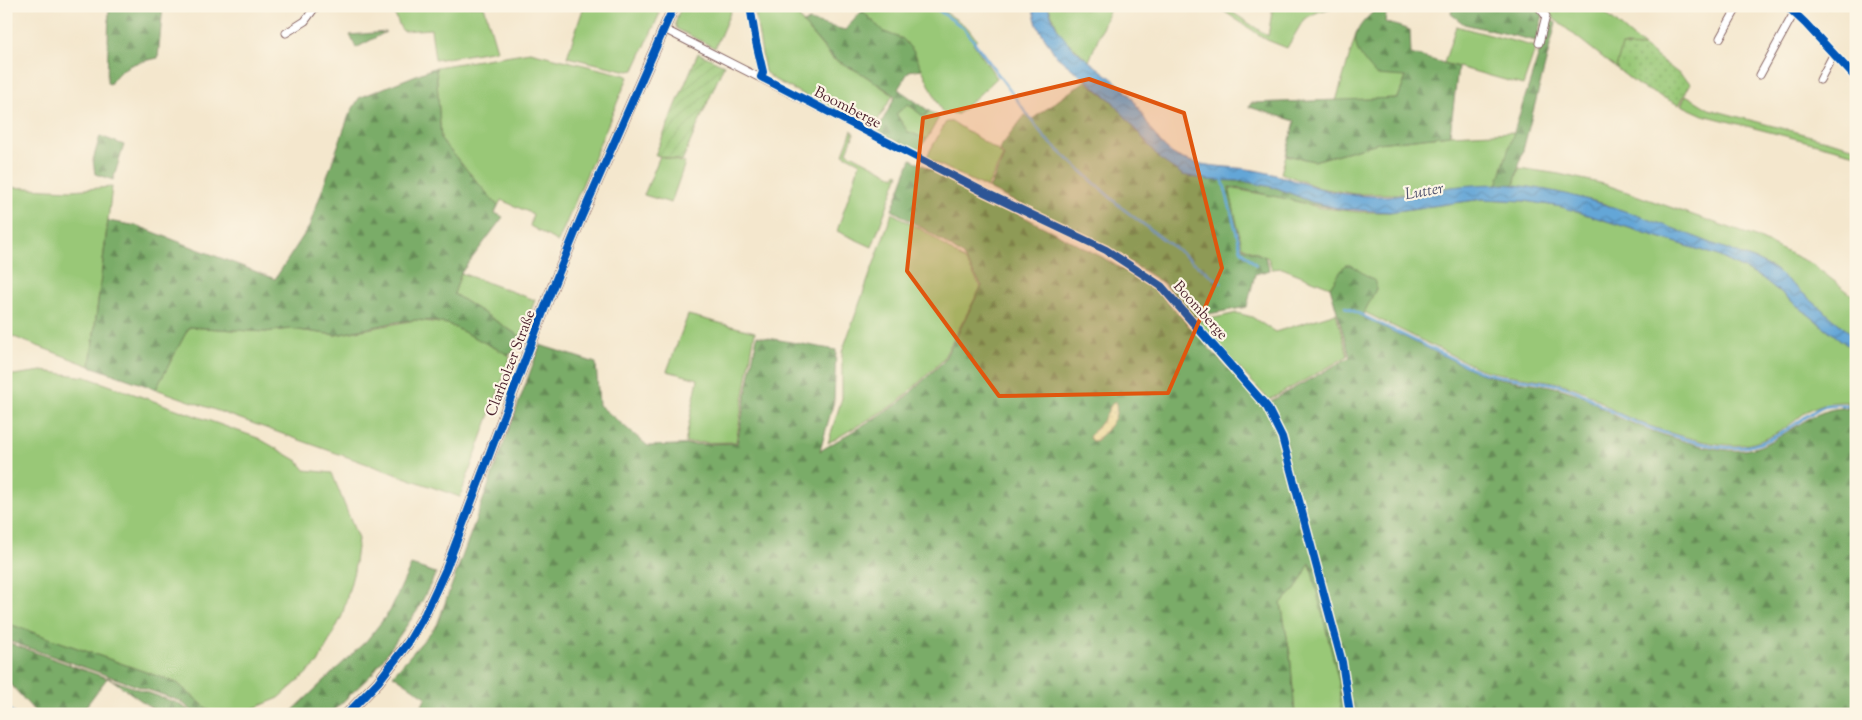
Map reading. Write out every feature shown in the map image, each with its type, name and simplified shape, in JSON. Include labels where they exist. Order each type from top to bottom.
[{"type":"street","points":[[286,33],[305,21],[316,6]]},
{"type":"street","name":"Clarholzer Straße","points":[[346,714],[378,682],[408,643],[446,569],[581,218],[674,6]]},
{"type":"street","points":[[750,6],[763,72],[761,78]]},
{"type":"street","points":[[1538,6],[1546,16],[1539,43]]},
{"type":"street","points":[[1720,38],[1738,6]]},
{"type":"street","points":[[1787,6],[1856,78]]},
{"type":"street","points":[[1760,75],[1794,12]]},
{"type":"street","name":"Boomberge","points":[[664,29],[986,193],[1106,250],[1161,286],[1268,407],[1282,437],[1342,662],[1349,697],[1350,714]]},
{"type":"street","points":[[1820,80],[1833,55]]},
{"type":"highlighted area","points":[[1089,79],[1184,113],[1222,268],[1168,393],[999,396],[907,271],[923,118]]},
{"type":"green space","points":[[109,6],[163,6],[158,58],[130,65],[120,72],[110,84],[107,83]]},
{"type":"green space","points":[[391,6],[484,6],[497,50],[435,60],[431,29],[403,31]]},
{"type":"green space","points":[[584,6],[641,6],[660,13],[634,70],[628,71],[567,57]]},
{"type":"green space","points":[[682,6],[733,6],[715,48],[677,29],[676,20]]},
{"type":"green space","points":[[754,6],[792,6],[803,23],[833,59],[861,73],[893,95],[872,130],[775,80],[765,72]]},
{"type":"green space","points":[[858,6],[937,6],[967,27],[977,40],[973,43],[997,78],[958,114],[942,112],[914,52],[903,39],[884,32]]},
{"type":"green space","points":[[1048,6],[1083,6],[1085,10],[1090,6],[1111,6],[1089,61],[1061,36]]},
{"type":"green space","points":[[1216,6],[1223,6],[1268,36],[1273,6],[1338,6],[1318,12],[1304,19],[1287,48],[1267,40]]},
{"type":"green space","points":[[1452,6],[1535,6],[1543,15],[1536,41],[1464,24],[1451,14]]},
{"type":"green space","points":[[1542,6],[1597,6],[1644,47],[1622,46],[1616,68],[1548,14]]},
{"type":"green space","points":[[1387,8],[1385,22],[1410,30],[1411,54],[1458,67],[1450,135],[1378,143],[1314,161],[1286,155],[1295,121],[1249,107],[1251,103],[1398,98],[1406,77],[1376,75],[1360,54],[1356,43],[1358,30],[1366,19],[1376,9]]},
{"type":"green space","points":[[862,11],[884,32],[903,39],[914,52],[922,69],[909,71],[898,89],[929,111],[924,117],[908,104],[896,114],[908,132],[927,139],[916,152],[879,132],[878,129],[895,97],[893,94],[861,73],[834,59],[803,23],[810,21],[845,30]]},
{"type":"green space","points":[[1550,19],[1556,23],[1514,185],[1497,185]]},
{"type":"green space","points":[[1456,26],[1536,47],[1523,85],[1444,63]]},
{"type":"green space","points":[[1357,31],[1356,42],[1406,77],[1398,98],[1336,101]]},
{"type":"green space","points":[[386,32],[356,48],[350,35]]},
{"type":"green space","points":[[1622,46],[1644,47],[1691,83],[1679,105],[1639,86],[1616,68]]},
{"type":"green space","points":[[530,52],[628,77],[558,242],[530,226],[533,214],[501,200],[498,206],[441,140],[436,67]]},
{"type":"green space","points":[[698,53],[724,65],[682,161],[655,155]]},
{"type":"green space","points":[[436,67],[441,140],[498,206],[495,213],[503,217],[461,273],[454,294],[521,337],[514,351],[509,355],[448,324],[432,321],[397,322],[336,335],[290,329],[265,332],[189,327],[156,389],[90,366],[108,221],[138,226],[275,279],[309,227],[349,115],[359,98]]},
{"type":"green space","points":[[1085,81],[1112,101],[1161,160],[1207,180],[1242,181],[1277,188],[1312,202],[1341,209],[1229,187],[1241,247],[1265,257],[1270,270],[1255,274],[1247,307],[1192,317],[1163,283],[1106,247],[989,189],[1004,156],[999,149],[1025,115],[1031,120]]},
{"type":"green space","points":[[1686,95],[1709,109],[1856,148],[1856,154],[1703,115],[1681,105]]},
{"type":"green space","points":[[908,104],[924,117],[929,111],[939,117],[927,139],[908,132],[896,114]]},
{"type":"green space","points":[[946,122],[953,122],[1003,156],[987,188],[926,158]]},
{"type":"green space","points":[[852,130],[854,134],[847,152],[895,177],[897,173],[899,174],[872,247],[837,231],[860,163],[843,154]]},
{"type":"green space","points":[[1515,132],[1497,185],[1452,187],[1412,194],[1355,194],[1320,188],[1281,173],[1286,155],[1314,161],[1378,143],[1450,135]]},
{"type":"green space","points":[[100,136],[124,145],[113,180],[95,174],[93,160]]},
{"type":"green space","points":[[660,156],[685,163],[671,203],[644,195]]},
{"type":"green space","points":[[911,159],[1102,257],[1157,291],[1262,406],[1350,357],[1330,287],[1345,265],[1351,265],[1376,282],[1376,289],[1362,317],[1479,373],[1502,379],[1561,388],[1588,399],[1625,420],[1677,439],[1714,448],[1744,450],[1773,440],[1824,412],[1839,408],[1856,408],[1856,714],[1341,714],[1339,682],[1310,563],[1295,590],[1281,603],[1290,654],[1295,714],[418,714],[426,697],[393,675],[437,625],[540,345],[596,363],[599,405],[648,446],[737,443],[757,336],[836,350],[834,401],[820,451],[898,404],[943,362],[982,286],[962,255],[929,232],[892,210]]},
{"type":"green space","points":[[1519,168],[1559,174],[1604,184],[1753,236],[1812,264],[1856,298],[1856,338],[1774,269],[1756,260],[1602,203],[1514,185]]},
{"type":"green space","points":[[6,187],[71,190],[112,187],[90,366],[6,334]]},
{"type":"green space","points":[[1229,188],[1284,198],[1321,208],[1359,212],[1389,212],[1483,199],[1525,201],[1562,207],[1716,255],[1762,278],[1856,352],[1855,408],[1847,407],[1848,402],[1814,407],[1768,438],[1755,443],[1728,445],[1694,439],[1640,422],[1613,410],[1589,394],[1573,387],[1550,381],[1480,369],[1364,312],[1376,289],[1351,265],[1345,266],[1330,287],[1282,268],[1272,269],[1268,258],[1242,246]]},
{"type":"green space","points":[[892,213],[929,234],[966,262],[981,287],[942,361],[897,403],[828,443],[842,398],[842,352]]},
{"type":"green space","points":[[461,273],[535,300],[521,337],[454,294]]},
{"type":"green space","points":[[1237,313],[1252,317],[1275,332],[1336,313],[1348,356],[1269,400],[1196,322]]},
{"type":"green space","points":[[688,315],[755,332],[736,442],[685,443],[698,379],[667,371]]},
{"type":"green space","points":[[415,320],[448,324],[509,355],[510,359],[460,497],[156,389],[189,327],[265,332],[290,329],[336,335]]},
{"type":"green space","points":[[42,371],[86,377],[258,438],[298,461],[305,470],[332,473],[358,539],[354,571],[342,616],[318,663],[279,698],[252,709],[211,712],[177,683],[6,623],[6,376]]},
{"type":"green space","points":[[1310,563],[1339,682],[1341,714],[1295,714],[1290,654],[1281,603],[1295,590]]},
{"type":"green space","points":[[411,565],[436,573],[417,611],[373,673],[330,714],[289,714],[367,640],[390,611]]},
{"type":"green space","points":[[6,623],[177,683],[211,712],[196,714],[180,701],[6,640]]},
{"type":"green space","points":[[6,642],[107,678],[80,714],[37,714],[6,679]]},
{"type":"green space","points":[[112,680],[180,704],[193,714],[160,714]]},
{"type":"sand","points":[[1115,401],[1115,418],[1097,440],[1092,441],[1089,437]]},
{"type":"water","points":[[1032,6],[1048,6],[1061,34],[1070,45],[1125,90],[1159,141],[1173,154],[1183,159],[1204,164],[1259,171],[1343,194],[1393,196],[1451,187],[1507,184],[1546,190],[1607,205],[1756,260],[1774,269],[1856,338],[1856,352],[1762,278],[1716,255],[1562,207],[1525,201],[1483,199],[1389,212],[1341,209],[1312,202],[1277,188],[1242,181],[1207,180],[1183,175],[1161,160],[1112,101],[1056,56],[1037,25]]},
{"type":"waterway","points":[[932,6],[964,28],[1045,138],[1122,208],[1221,283]]},
{"type":"waterway","points":[[1222,177],[1241,250],[1256,265]]},
{"type":"waterway","points":[[1345,307],[1478,371],[1562,386],[1579,392],[1608,410],[1641,424],[1678,437],[1715,446],[1731,448],[1760,443],[1781,433],[1821,407],[1847,405]]},
{"type":"waterway","points":[[6,707],[14,714]]},
{"type":"cycle path","points":[[347,714],[378,682],[408,643],[425,614],[446,569],[548,299],[581,218],[674,6]]},
{"type":"cycle path","points":[[750,6],[763,72],[761,77],[986,193],[1106,250],[1161,286],[1267,407],[1282,437],[1342,662],[1350,714]]},
{"type":"cycle path","points":[[1787,6],[1856,78]]},
{"type":"water label","name":"Lutter","points":[[1424,190]]}]
